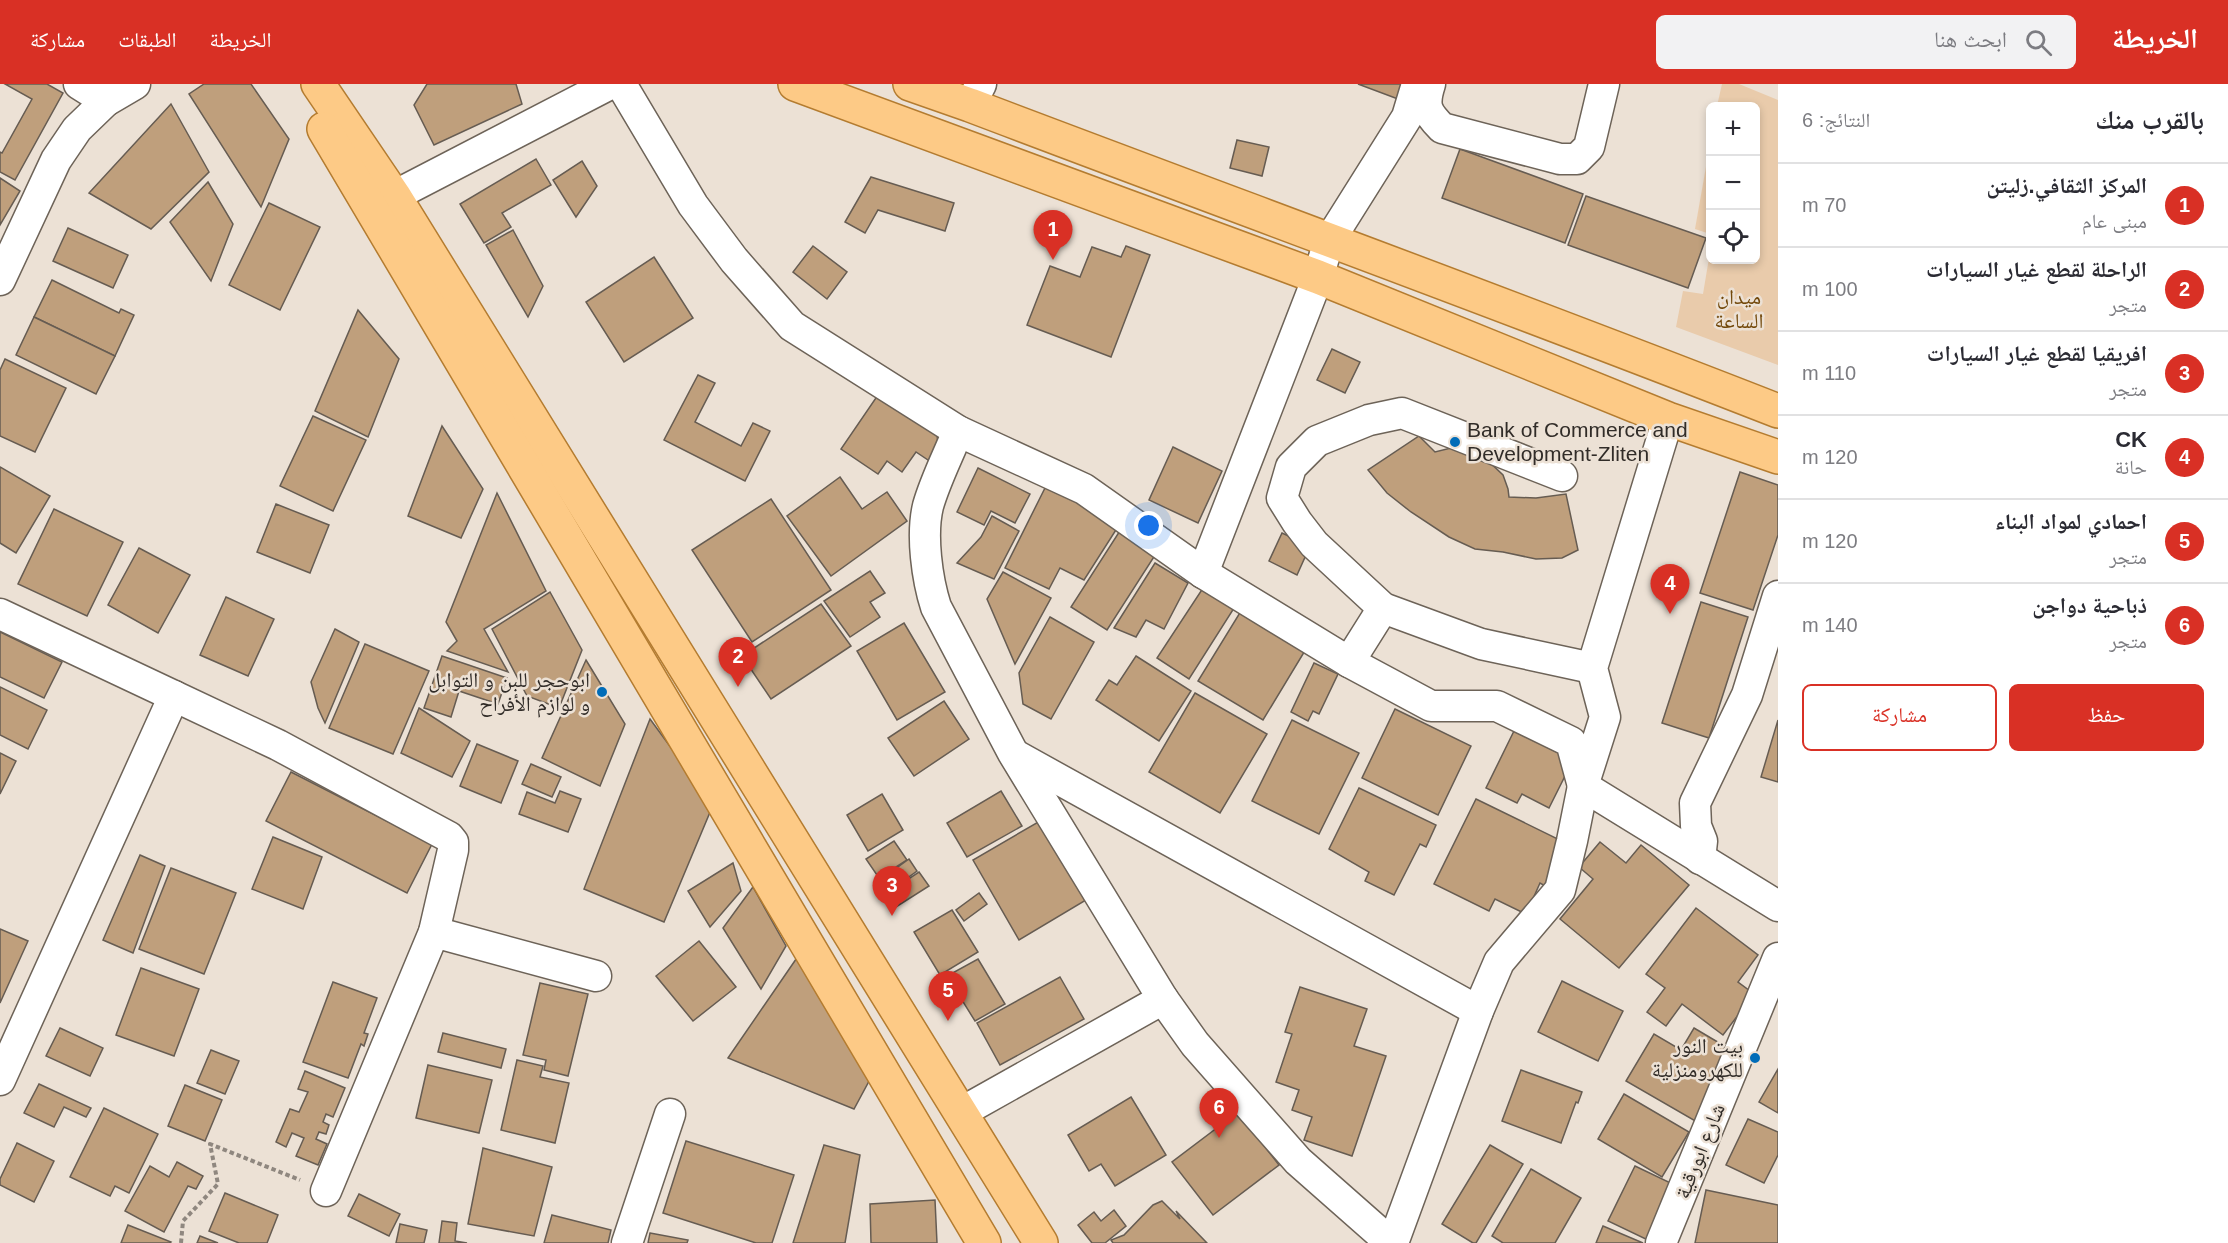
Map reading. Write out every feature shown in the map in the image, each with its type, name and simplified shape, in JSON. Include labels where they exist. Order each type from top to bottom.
[{"type":"main road","points":[[297,84],[984,1243]]},
{"type":"main road","points":[[318,84],[394,196],[1041,1243]]},
{"type":"main road","points":[[795,84],[1318,277],[1668,419],[1778,457]]},
{"type":"main road","points":[[910,84],[976,94],[1329,241],[1514,309],[1778,411]]},
{"type":"street","points":[[79,84],[106,101]]},
{"type":"street","points":[[0,280],[56,160],[77,129],[106,101],[135,84]]},
{"type":"street","points":[[394,196],[610,84]]},
{"type":"street","points":[[621,84],[693,205],[734,260],[792,326],[958,431],[1084,489],[1203,573],[1349,662],[1431,706],[1497,706],[1571,742],[1583,786],[1778,906]]},
{"type":"street","points":[[1203,573],[1318,277],[1329,241],[1407,117],[1418,84]]},
{"type":"street","points":[[1430,84],[1426,98],[1428,115],[1442,128],[1560,159],[1577,159],[1589,147],[1604,84]]},
{"type":"street","points":[[1562,476],[1402,413],[1369,420],[1317,441],[1292,466],[1282,498],[1314,544],[1383,608],[1481,644],[1592,668]]},
{"type":"street","points":[[958,431],[928,506],[926,537],[929,587],[936,607],[1012,753],[1163,999],[1195,1044],[1298,1161],[1392,1243],[1478,1011],[1499,962],[1560,890],[1583,786],[1605,717],[1592,668],[1668,419]]},
{"type":"street","points":[[1700,859],[1702,841],[1696,826],[1695,803],[1748,695],[1778,596]]},
{"type":"street","points":[[1349,662],[1383,608]]},
{"type":"street","points":[[0,614],[278,745],[449,837],[453,842],[434,932],[326,1191]]},
{"type":"street","points":[[0,1080],[174,696]]},
{"type":"street","points":[[1012,753],[1478,1011]]},
{"type":"street","points":[[434,932],[596,976]]},
{"type":"street","name":"شارع ابورقية","points":[[1661,1243],[1775,976]]},
{"type":"street","points":[[960,1113],[1163,999]]},
{"type":"street","points":[[627,1243],[670,1114]]},
{"type":"path","points":[[181,1243],[183,1221],[218,1184],[210,1144],[326,1191]]},
{"type":"green space","name":"ميدان الساعة","points":[[1722,84],[1739,84],[1778,100],[1778,365],[1676,327],[1683,291],[1703,294],[1708,264],[1760,264],[1760,102],[1718,102]]},
{"type":"green space","points":[[1706,167],[1706,233],[1695,229]]},
{"type":"building","points":[[5,84],[47,84],[63,93],[15,180],[0,172],[0,152],[2,153],[32,99]]},
{"type":"building","points":[[204,84],[251,84],[289,139],[261,207],[189,94]]},
{"type":"building","points":[[427,84],[516,84],[522,104],[434,145],[414,105]]},
{"type":"building","points":[[1358,84],[1403,84],[1398,99]]},
{"type":"building","points":[[171,104],[209,172],[151,229],[89,193]]},
{"type":"building","points":[[1237,140],[1269,147],[1262,176],[1230,168]]},
{"type":"building","points":[[1460,149],[1583,194],[1565,243],[1442,198]]},
{"type":"building","points":[[536,159],[551,185],[502,213],[511,227],[484,243],[460,204]]},
{"type":"building","points":[[582,161],[597,186],[576,217],[553,180]]},
{"type":"building","points":[[871,177],[954,203],[945,231],[878,210],[865,233],[845,222]]},
{"type":"building","points":[[0,178],[20,191],[0,225]]},
{"type":"building","points":[[208,182],[233,224],[211,281],[170,222]]},
{"type":"building","points":[[1586,196],[1706,238],[1688,288],[1568,245]]},
{"type":"building","points":[[269,203],[320,227],[280,310],[229,285]]},
{"type":"building","points":[[68,228],[128,255],[113,288],[53,261]]},
{"type":"building","points":[[513,230],[543,286],[528,317],[486,245]]},
{"type":"building","points":[[813,246],[847,272],[827,299],[793,272]]},
{"type":"building","points":[[1126,246],[1150,255],[1111,357],[1027,325],[1050,266],[1080,277],[1092,247],[1121,257]]},
{"type":"building","points":[[654,257],[693,318],[624,362],[586,302]]},
{"type":"building","points":[[52,280],[119,313],[121,309],[134,315],[115,356],[34,317]]},
{"type":"building","points":[[358,310],[399,359],[368,437],[315,411]]},
{"type":"building","points":[[34,317],[115,356],[96,394],[16,355]]},
{"type":"building","points":[[1332,349],[1360,362],[1345,393],[1317,380]]},
{"type":"building","points":[[5,359],[66,388],[35,452],[0,436],[0,370]]},
{"type":"building","points":[[698,375],[715,383],[695,422],[741,446],[753,423],[770,431],[745,481],[664,440]]},
{"type":"building","points":[[880,392],[936,428],[939,450],[931,462],[916,452],[902,472],[887,461],[878,474],[841,449]]},
{"type":"building","points":[[313,416],[366,440],[333,511],[280,486]]},
{"type":"building","points":[[442,426],[483,489],[461,538],[408,516]]},
{"type":"building","points":[[1419,436],[1435,452],[1455,447],[1486,459],[1503,475],[1509,497],[1536,498],[1566,494],[1578,550],[1562,558],[1536,559],[1475,549],[1449,537],[1411,512],[1387,493],[1368,470]]},
{"type":"building","points":[[1173,447],[1222,471],[1198,523],[1149,500]]},
{"type":"building","points":[[0,467],[50,496],[16,553],[0,543]]},
{"type":"building","points":[[978,468],[1030,494],[1015,523],[991,511],[984,525],[957,512]]},
{"type":"building","points":[[1740,472],[1778,485],[1778,535],[1753,610],[1700,593]]},
{"type":"building","points":[[840,477],[862,509],[887,492],[907,521],[831,576],[787,516]]},
{"type":"building","points":[[1047,484],[1121,522],[1084,580],[1060,568],[1049,589],[1005,568]]},
{"type":"building","points":[[497,493],[546,591],[484,629],[508,672],[447,651],[457,641],[446,622]]},
{"type":"building","points":[[771,499],[831,590],[752,642],[692,550]]},
{"type":"building","points":[[276,504],[329,525],[310,573],[257,552]]},
{"type":"building","points":[[54,509],[123,542],[87,616],[18,584]]},
{"type":"building","points":[[992,516],[1019,531],[994,579],[957,563],[981,537]]},
{"type":"building","points":[[1123,526],[1159,549],[1107,630],[1071,607]]},
{"type":"building","points":[[1282,533],[1310,546],[1297,575],[1269,561]]},
{"type":"building","points":[[139,548],[190,575],[158,633],[108,605]]},
{"type":"building","points":[[1155,563],[1188,583],[1164,629],[1146,620],[1136,637],[1114,628]]},
{"type":"building","points":[[870,571],[885,593],[870,602],[880,617],[850,637],[824,601]]},
{"type":"building","points":[[1003,572],[1051,598],[1015,664],[987,599]]},
{"type":"building","points":[[1205,585],[1236,605],[1189,679],[1157,658]]},
{"type":"building","points":[[550,592],[582,650],[559,708],[527,696],[492,629]]},
{"type":"building","points":[[226,597],[274,619],[248,676],[200,655]]},
{"type":"building","points":[[1701,602],[1748,617],[1709,738],[1662,723]]},
{"type":"building","points":[[821,604],[851,646],[771,699],[742,656]]},
{"type":"building","points":[[1241,611],[1306,649],[1263,720],[1198,681]]},
{"type":"building","points":[[1050,617],[1094,642],[1051,719],[1023,704],[1019,673]]},
{"type":"building","points":[[904,623],[945,692],[897,720],[857,651]]},
{"type":"building","points":[[335,629],[359,642],[325,723],[311,682]]},
{"type":"building","points":[[0,632],[62,662],[44,698],[0,677]]},
{"type":"building","points":[[365,644],[429,671],[393,754],[329,728]]},
{"type":"building","points":[[442,656],[507,678],[498,704],[459,691],[451,717],[424,708]]},
{"type":"building","points":[[1136,656],[1191,691],[1159,741],[1096,700],[1109,680],[1117,685]]},
{"type":"building","points":[[586,660],[625,724],[600,786],[542,758]]},
{"type":"building","points":[[1314,663],[1338,674],[1319,714],[1313,711],[1308,721],[1291,712]]},
{"type":"building","points":[[0,687],[47,710],[28,749],[0,735]]},
{"type":"building","points":[[1195,693],[1267,734],[1220,813],[1149,772]]},
{"type":"building","points":[[944,701],[969,739],[914,776],[888,738]]},
{"type":"building","points":[[419,708],[470,741],[452,777],[401,753]]},
{"type":"building","points":[[1395,709],[1471,746],[1438,815],[1362,778]]},
{"type":"building","points":[[650,719],[713,805],[664,922],[584,889]]},
{"type":"building","points":[[1292,720],[1359,753],[1319,834],[1252,801]]},
{"type":"building","points":[[1778,720],[1778,782],[1761,777]]},
{"type":"building","points":[[1514,731],[1573,760],[1549,808],[1522,794],[1517,803],[1486,788]]},
{"type":"building","points":[[477,744],[518,761],[501,803],[460,786]]},
{"type":"building","points":[[0,753],[16,761],[0,794]]},
{"type":"building","points":[[531,764],[561,777],[552,797],[522,784]]},
{"type":"building","points":[[291,772],[432,844],[407,893],[266,821]]},
{"type":"building","points":[[1359,788],[1436,825],[1426,847],[1420,844],[1394,895],[1365,881],[1369,872],[1329,849]]},
{"type":"building","points":[[560,791],[581,799],[568,832],[519,814],[527,792],[555,803]]},
{"type":"building","points":[[1001,791],[1022,826],[967,857],[947,823]]},
{"type":"building","points":[[882,794],[903,830],[868,851],[847,815]]},
{"type":"building","points":[[1476,799],[1568,844],[1547,887],[1540,883],[1532,901],[1530,916],[1495,899],[1489,911],[1434,884]]},
{"type":"building","points":[[1040,821],[1086,900],[1019,940],[973,860]]},
{"type":"building","points":[[273,837],[322,857],[303,909],[252,889]]},
{"type":"building","points":[[894,841],[907,860],[879,878],[866,859]]},
{"type":"building","points":[[1600,842],[1626,863],[1641,845],[1689,885],[1619,968],[1560,919],[1593,879],[1579,867]]},
{"type":"building","points":[[140,855],[165,866],[133,953],[103,940]]},
{"type":"building","points":[[909,859],[917,871],[888,892],[880,880]]},
{"type":"building","points":[[733,863],[741,891],[710,927],[688,891]]},
{"type":"building","points":[[171,868],[236,893],[204,974],[139,949]]},
{"type":"building","points":[[919,872],[929,886],[896,907],[887,893]]},
{"type":"building","points":[[753,887],[786,946],[761,989],[723,928]]},
{"type":"building","points":[[979,893],[987,904],[964,921],[956,910]]},
{"type":"building","points":[[1696,908],[1758,955],[1738,982],[1754,994],[1723,1035],[1682,1004],[1666,1026],[1647,1012],[1665,988],[1646,974]]},
{"type":"building","points":[[952,910],[978,952],[940,975],[914,932]]},
{"type":"building","points":[[0,929],[28,941],[0,1003]]},
{"type":"building","points":[[699,941],[736,987],[693,1021],[656,976]]},
{"type":"building","points":[[803,949],[875,1070],[854,1109],[728,1058]]},
{"type":"building","points":[[978,959],[1005,1004],[975,1021],[947,976]]},
{"type":"building","points":[[141,968],[199,989],[174,1056],[116,1035]]},
{"type":"building","points":[[1060,977],[1084,1019],[1000,1065],[977,1023]]},
{"type":"building","points":[[1562,981],[1623,1011],[1598,1061],[1538,1032]]},
{"type":"building","points":[[333,982],[377,998],[364,1033],[368,1034],[364,1046],[361,1044],[348,1078],[303,1062]]},
{"type":"building","points":[[540,983],[588,994],[568,1076],[544,1070],[546,1060],[523,1055]]},
{"type":"building","points":[[1300,987],[1367,1009],[1354,1046],[1386,1056],[1352,1156],[1304,1140],[1312,1117],[1292,1110],[1299,1090],[1276,1082],[1292,1034],[1285,1032]]},
{"type":"building","points":[[60,1028],[103,1048],[90,1076],[46,1056]]},
{"type":"building","points":[[1694,1028],[1738,1054],[1697,1122],[1626,1081],[1654,1034],[1681,1050]]},
{"type":"building","points":[[443,1033],[506,1049],[501,1068],[438,1052]]},
{"type":"building","points":[[211,1050],[239,1061],[225,1094],[197,1083]]},
{"type":"building","points":[[517,1060],[543,1066],[540,1077],[569,1083],[555,1143],[501,1130]]},
{"type":"building","points":[[428,1065],[492,1080],[479,1133],[416,1118]]},
{"type":"building","points":[[1778,1069],[1778,1113],[1759,1102]]},
{"type":"building","points":[[1521,1070],[1582,1092],[1561,1143],[1502,1121]]},
{"type":"building","points":[[305,1071],[345,1088],[333,1117],[326,1114],[323,1122],[329,1125],[326,1134],[319,1132],[316,1139],[327,1144],[318,1165],[296,1156],[304,1138],[292,1133],[286,1147],[276,1142],[290,1109],[299,1112],[308,1092],[298,1089]]},
{"type":"building","points":[[39,1084],[91,1108],[86,1117],[64,1107],[54,1127],[24,1113]]},
{"type":"building","points":[[185,1085],[222,1100],[205,1141],[168,1126]]},
{"type":"building","points":[[1624,1094],[1689,1132],[1662,1177],[1598,1139]]},
{"type":"building","points":[[1131,1097],[1166,1155],[1115,1186],[1101,1164],[1089,1171],[1068,1135]]},
{"type":"building","points":[[104,1108],[158,1134],[129,1193],[115,1186],[110,1196],[70,1177]]},
{"type":"building","points":[[1238,1112],[1279,1165],[1213,1215],[1172,1162]]},
{"type":"building","points":[[1748,1119],[1778,1132],[1778,1155],[1764,1183],[1726,1165]]},
{"type":"building","points":[[686,1141],[794,1175],[772,1243],[756,1243],[663,1213]]},
{"type":"building","points":[[17,1143],[54,1161],[34,1202],[0,1185],[0,1179]]},
{"type":"building","points":[[824,1145],[860,1155],[845,1243],[793,1243]]},
{"type":"building","points":[[1490,1145],[1523,1164],[1476,1243],[1473,1243],[1442,1224]]},
{"type":"building","points":[[483,1148],[552,1167],[534,1236],[468,1224]]},
{"type":"building","points":[[177,1162],[203,1176],[196,1189],[188,1186],[164,1232],[125,1211],[150,1166],[169,1177]]},
{"type":"building","points":[[1635,1166],[1679,1187],[1652,1242],[1608,1221]]},
{"type":"building","points":[[1531,1169],[1581,1198],[1555,1243],[1503,1243],[1492,1236]]},
{"type":"building","points":[[1706,1190],[1778,1205],[1778,1243],[1695,1243]]},
{"type":"building","points":[[225,1193],[278,1215],[267,1243],[239,1243],[209,1231]]},
{"type":"building","points":[[359,1194],[400,1214],[389,1236],[348,1216]]},
{"type":"building","points":[[935,1200],[937,1243],[871,1243],[870,1204]]},
{"type":"building","points":[[1162,1201],[1180,1219],[1176,1211],[1207,1243],[1113,1243],[1111,1240],[1124,1235],[1153,1205]]},
{"type":"building","points":[[1114,1210],[1126,1226],[1105,1243],[1092,1243],[1078,1225],[1094,1212],[1101,1221]]},
{"type":"building","points":[[552,1215],[611,1230],[608,1243],[544,1243]]},
{"type":"building","points":[[442,1221],[457,1223],[455,1241],[467,1243],[439,1243]]},
{"type":"building","points":[[400,1224],[427,1230],[424,1243],[396,1243]]},
{"type":"building","points":[[128,1225],[171,1242],[121,1243]]},
{"type":"building","points":[[1603,1226],[1643,1243],[1596,1243]]},
{"type":"building","points":[[650,1233],[688,1240],[687,1243],[648,1243]]},
{"type":"building","points":[[200,1236],[218,1243],[197,1243]]},
{"type":"place","name":"المركز الثقافي.زليتن","points":[[1053,260]]},
{"type":"place","name":"Bank of Commerce and Development-Zliten","points":[[1455,442]]},
{"type":"place","name":"CK","points":[[1670,614]]},
{"type":"place","name":"الراحلة لقطع غيار السيارات","points":[[738,687]]},
{"type":"place","name":"ابوحجر للبن و التوابل و لوازم الأفراح","points":[[602,692]]},
{"type":"place","name":"افريقيا لقطع غيار السيارات","points":[[892,916]]},
{"type":"place","name":"احمادي لمواد البناء","points":[[948,1021]]},
{"type":"place","name":"بيت النور للكهرومنزلية","points":[[1755,1058]]},
{"type":"place","name":"ذباحية دواجن","points":[[1219,1138]]}]
